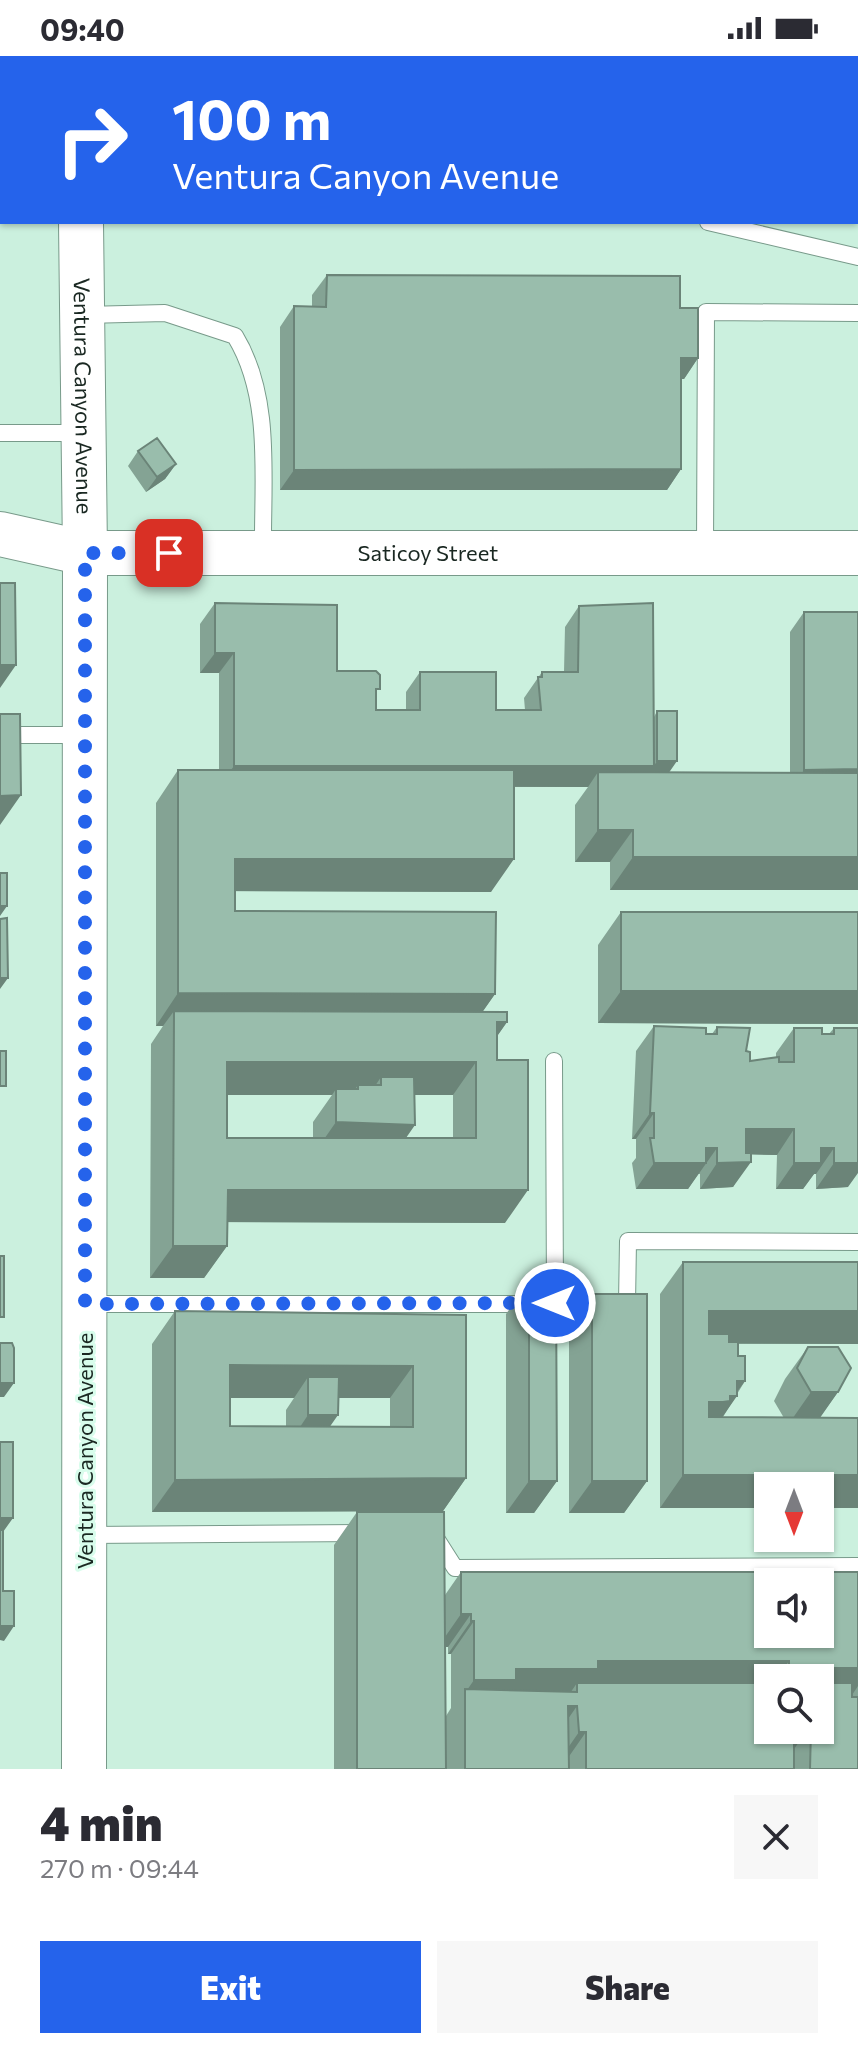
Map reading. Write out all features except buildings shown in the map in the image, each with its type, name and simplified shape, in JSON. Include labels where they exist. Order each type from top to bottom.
[{"type":"street","name":"Ventura Canyon Avenue","points":[[81,224],[85,553],[84,1769]]},
{"type":"street","name":"Saticoy Street","points":[[0,534],[85,553],[858,553]]},
{"type":"lane","points":[[717,224],[858,257]]},
{"type":"lane","points":[[705,552],[706,312],[858,313]]},
{"type":"lane","points":[[83,315],[165,313],[235,336],[251,361],[261,410],[263,552]]},
{"type":"lane","points":[[0,433],[84,433]]},
{"type":"lane","points":[[0,735],[83,735]]},
{"type":"lane","points":[[554,1061],[555,1303]]},
{"type":"lane","points":[[85,1304],[627,1304],[628,1241],[858,1242]]},
{"type":"lane","points":[[84,1535],[387,1533]]},
{"type":"lane","points":[[418,1534],[433,1534],[455,1568],[858,1566]]},
{"type":"route","points":[[169,553],[85,553],[85,1304],[555,1303]]}]
